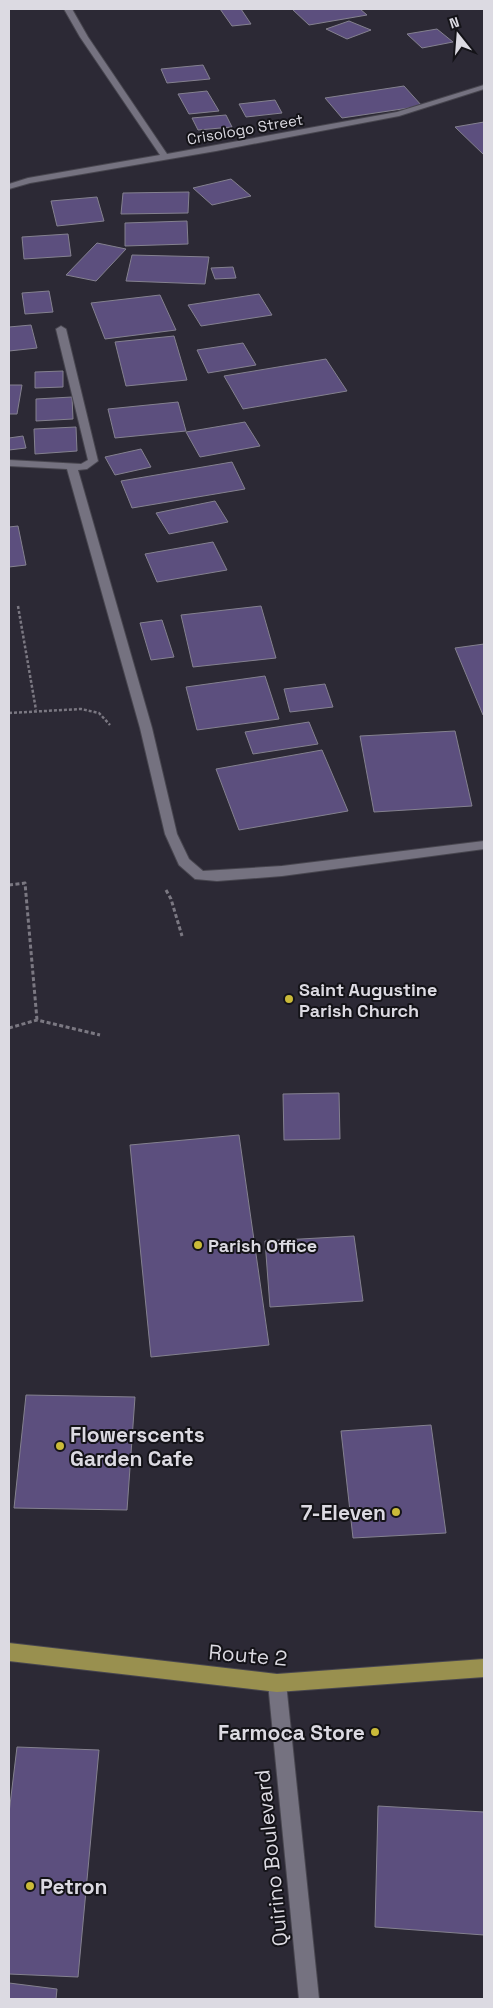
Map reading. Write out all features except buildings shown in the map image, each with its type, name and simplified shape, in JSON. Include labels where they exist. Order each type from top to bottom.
[{"type":"highway","name":"Route 2","points":[[9,1652],[277,1683],[484,1668]]},
{"type":"street","points":[[68,9],[84,37],[165,156]]},
{"type":"street","name":"Crisologo Street","points":[[9,187],[28,181],[399,114],[484,87]]},
{"type":"street","points":[[9,463],[77,467],[93,460],[61,329]]},
{"type":"street","points":[[77,467],[146,728],[171,834],[184,862],[200,876],[217,876],[282,871],[484,845]]},
{"type":"street","name":"Quirino Boulevard","points":[[277,1683],[308,1999]]},
{"type":"path","points":[[9,713],[36,710],[18,606]]},
{"type":"path","points":[[9,885],[25,883],[37,1020]]},
{"type":"path","points":[[9,1028],[37,1020],[100,1035]]},
{"type":"place","name":"Saint Augustine Parish Church","points":[[289,999]]},
{"type":"place","name":"Parish Office","points":[[198,1245]]},
{"type":"place","name":"Flowerscents Garden Cafe","points":[[60,1446]]},
{"type":"place","name":"7-Eleven","points":[[396,1512]]},
{"type":"place","name":"Farmoca Store","points":[[375,1732]]},
{"type":"place","name":"Petron","points":[[30,1886]]}]
